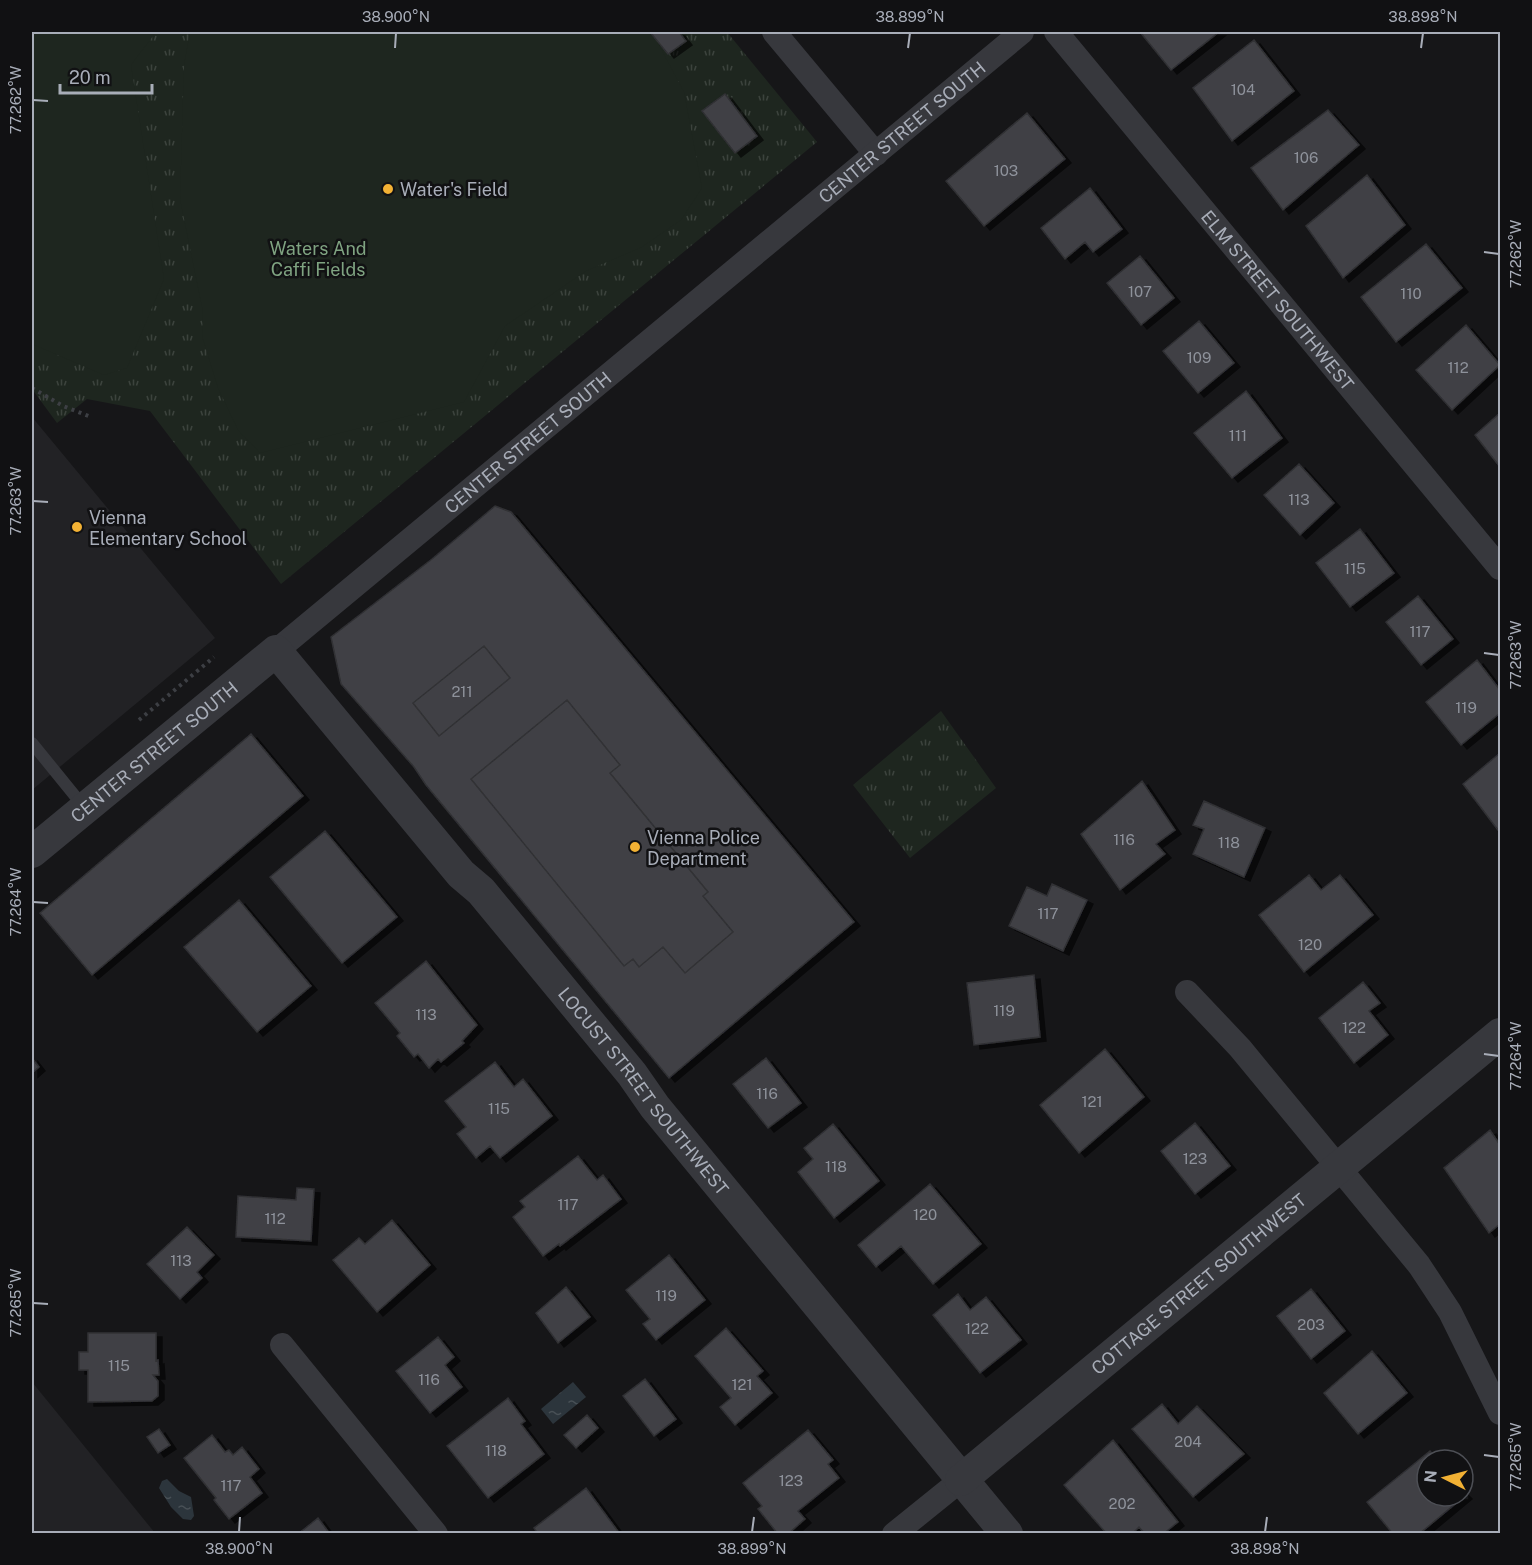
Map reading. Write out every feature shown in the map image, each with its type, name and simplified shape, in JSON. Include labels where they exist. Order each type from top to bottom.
[{"type":"street","points":[[774,32],[876,154]]},
{"type":"street","name":"CENTER STREET SOUTH","points":[[32,852],[1022,32]]},
{"type":"street","name":"ELM STREET SOUTHWEST","points":[[1056,32],[1500,568]]},
{"type":"street","name":"LOCUST STREET SOUTHWEST","points":[[276,651],[461,874],[481,891],[632,1074],[655,1107],[1007,1533]]},
{"type":"street","points":[[1187,992],[1240,1048],[1419,1265],[1450,1312],[1500,1413]]},
{"type":"street","name":"COTTAGE STREET SOUTHWEST","points":[[894,1533],[1500,1034]]},
{"type":"street","points":[[282,1345],[436,1533]]},
{"type":"lane","points":[[32,743],[84,808]]},
{"type":"path","points":[[32,388],[91,417]]},
{"type":"shaded area","name":"Vienna Elementary School","points":[[32,417],[215,638],[32,790]]},
{"type":"shaded area","points":[[32,1382],[146,1522],[155,1533],[32,1533]]},
{"type":"green space","name":"Waters And Caffi Fields","points":[[32,32],[727,32],[817,142],[281,584],[150,411],[87,399],[57,423],[32,389]]},
{"type":"green space","points":[[32,32],[156,32],[131,65],[164,279],[127,368],[104,375],[32,344]]},
{"type":"green space","points":[[190,32],[652,32],[684,92],[702,188],[681,220],[642,247],[586,271],[505,326],[464,402],[260,453],[238,430],[218,388],[202,336],[203,312],[180,199],[184,65]]},
{"type":"green space","points":[[941,711],[996,788],[910,858],[853,785]]},
{"type":"water","points":[[573,1382],[586,1397],[553,1424],[541,1409]]},
{"type":"water","points":[[167,1479],[179,1491],[191,1497],[194,1516],[191,1520],[183,1519],[171,1507],[159,1488],[162,1481]]},
{"type":"building","points":[[650,32],[679,32],[686,41],[668,54]]},
{"type":"building","points":[[1140,32],[1219,32],[1171,70]]},
{"type":"building","points":[[1254,40],[1294,91],[1232,141],[1193,88]]},
{"type":"building","points":[[725,94],[757,136],[735,153],[702,111]]},
{"type":"building","points":[[1328,110],[1359,145],[1283,210],[1251,168]]},
{"type":"building","points":[[1027,113],[1065,159],[984,226],[946,181]]},
{"type":"building","points":[[1367,175],[1405,225],[1343,278],[1306,226]]},
{"type":"building","points":[[1090,188],[1122,229],[1093,252],[1085,242],[1065,259],[1041,228]]},
{"type":"building","points":[[1426,244],[1462,288],[1396,342],[1361,297]]},
{"type":"building","points":[[1140,256],[1174,298],[1141,325],[1107,283]]},
{"type":"building","points":[[1199,321],[1234,363],[1198,393],[1163,351]]},
{"type":"building","points":[[1466,325],[1500,365],[1452,410],[1416,370]]},
{"type":"building","points":[[1246,391],[1282,438],[1232,478],[1194,433]]},
{"type":"building","points":[[1500,413],[1500,467],[1475,435]]},
{"type":"building","points":[[1299,464],[1334,503],[1300,535],[1264,495]]},
{"type":"building","name":"Vienna Police Department","points":[[495,506],[511,512],[854,922],[669,1078],[426,785],[414,767],[341,684],[331,637],[432,559]]},
{"type":"building","points":[[1360,529],[1394,573],[1350,607],[1316,563]]},
{"type":"building","points":[[1418,596],[1453,639],[1421,665],[1386,622]]},
{"type":"building","points":[[484,646],[510,678],[439,736],[413,703]]},
{"type":"building","points":[[1477,660],[1500,690],[1500,713],[1461,745],[1426,702]]},
{"type":"building","name":"Vienna Police Department","points":[[567,700],[620,765],[610,773],[708,892],[703,896],[733,932],[685,973],[663,947],[639,967],[633,959],[624,966],[471,779]]},
{"type":"building","points":[[251,734],[303,796],[92,975],[40,913]]},
{"type":"building","points":[[1500,753],[1500,828],[1498,830],[1463,784]]},
{"type":"building","points":[[1142,781],[1175,830],[1156,844],[1165,854],[1120,890],[1081,834]]},
{"type":"building","points":[[1204,801],[1265,828],[1244,877],[1193,854],[1204,829],[1193,825]]},
{"type":"building","points":[[325,831],[397,917],[342,963],[270,877]]},
{"type":"building","points":[[1309,875],[1321,890],[1340,875],[1373,915],[1304,972],[1259,915]]},
{"type":"building","points":[[1052,884],[1087,900],[1063,951],[1009,926],[1027,887],[1047,896]]},
{"type":"building","points":[[239,900],[311,986],[257,1032],[184,947]]},
{"type":"building","points":[[426,961],[477,1025],[462,1041],[464,1043],[441,1062],[438,1059],[429,1068],[418,1054],[414,1057],[397,1036],[400,1033],[375,1003]]},
{"type":"building","points":[[1034,975],[1040,1037],[974,1045],[967,983]]},
{"type":"building","points":[[1363,982],[1380,1003],[1369,1011],[1388,1035],[1354,1063],[1319,1018]]},
{"type":"building","points":[[1105,1049],[1144,1097],[1079,1153],[1040,1105]]},
{"type":"building","points":[[32,1058],[39,1067],[32,1073]]},
{"type":"building","points":[[766,1058],[801,1103],[768,1128],[733,1084]]},
{"type":"building","points":[[495,1062],[514,1087],[523,1079],[552,1116],[500,1158],[490,1146],[476,1158],[457,1134],[466,1127],[445,1101]]},
{"type":"building","points":[[1195,1123],[1230,1166],[1195,1194],[1161,1151]]},
{"type":"building","points":[[833,1124],[879,1181],[834,1218],[798,1172],[813,1159],[804,1148]]},
{"type":"building","points":[[1490,1130],[1500,1145],[1500,1224],[1489,1233],[1444,1168]]},
{"type":"building","points":[[578,1156],[597,1180],[603,1175],[621,1199],[560,1246],[559,1244],[543,1256],[513,1217],[525,1207],[520,1201]]},
{"type":"building","points":[[930,1184],[981,1244],[933,1284],[901,1246],[876,1267],[858,1245]]},
{"type":"building","points":[[297,1188],[314,1189],[311,1241],[236,1237],[238,1196],[296,1200]]},
{"type":"building","points":[[392,1220],[430,1265],[377,1312],[333,1260],[359,1238],[365,1244]]},
{"type":"building","points":[[187,1227],[214,1255],[197,1272],[202,1278],[180,1299],[147,1264]]},
{"type":"building","points":[[669,1255],[705,1300],[656,1340],[643,1324],[650,1319],[626,1290]]},
{"type":"building","points":[[566,1287],[590,1317],[558,1343],[536,1313]]},
{"type":"building","points":[[1311,1289],[1345,1331],[1311,1359],[1277,1316]]},
{"type":"building","points":[[958,1294],[970,1310],[986,1297],[1021,1340],[980,1373],[933,1315]]},
{"type":"building","points":[[726,1328],[763,1371],[757,1376],[772,1393],[735,1425],[720,1407],[731,1398],[695,1356]]},
{"type":"building","points":[[88,1333],[156,1333],[156,1361],[158,1360],[159,1375],[153,1375],[158,1381],[158,1396],[152,1401],[88,1402],[88,1370],[79,1370],[79,1352],[88,1352]]},
{"type":"building","points":[[438,1337],[454,1357],[445,1365],[462,1387],[430,1413],[396,1371]]},
{"type":"building","points":[[1372,1351],[1407,1393],[1358,1434],[1324,1393]]},
{"type":"building","points":[[645,1379],[676,1419],[654,1436],[623,1396]]},
{"type":"building","points":[[508,1398],[525,1421],[521,1424],[544,1454],[488,1498],[447,1446]]},
{"type":"building","points":[[1162,1404],[1178,1424],[1197,1406],[1244,1454],[1193,1497],[1132,1429]]},
{"type":"building","points":[[587,1415],[598,1428],[576,1448],[564,1435]]},
{"type":"building","points":[[159,1429],[170,1445],[158,1453],[147,1437]]},
{"type":"building","points":[[808,1430],[833,1460],[828,1464],[839,1478],[798,1511],[805,1519],[788,1534],[778,1534],[758,1509],[762,1506],[743,1483]]},
{"type":"building","points":[[212,1435],[225,1452],[229,1450],[233,1455],[242,1447],[259,1469],[250,1477],[262,1493],[229,1519],[214,1500],[216,1498],[184,1458]]},
{"type":"building","points":[[1113,1440],[1178,1522],[1163,1534],[1145,1534],[1139,1527],[1132,1534],[1107,1534],[1064,1485]]},
{"type":"building","points":[[1415,1463],[1415,1508],[1450,1508],[1419,1534],[1393,1534],[1367,1502]]},
{"type":"building","points":[[586,1488],[620,1534],[538,1534],[534,1528]]},
{"type":"building","points":[[318,1518],[330,1534],[298,1534]]},
{"type":"place","name":"Water's Field","points":[[388,189]]},
{"type":"place","name":"Vienna Elementary School","points":[[77,527]]},
{"type":"place","name":"Vienna Police Department","points":[[635,847]]}]
